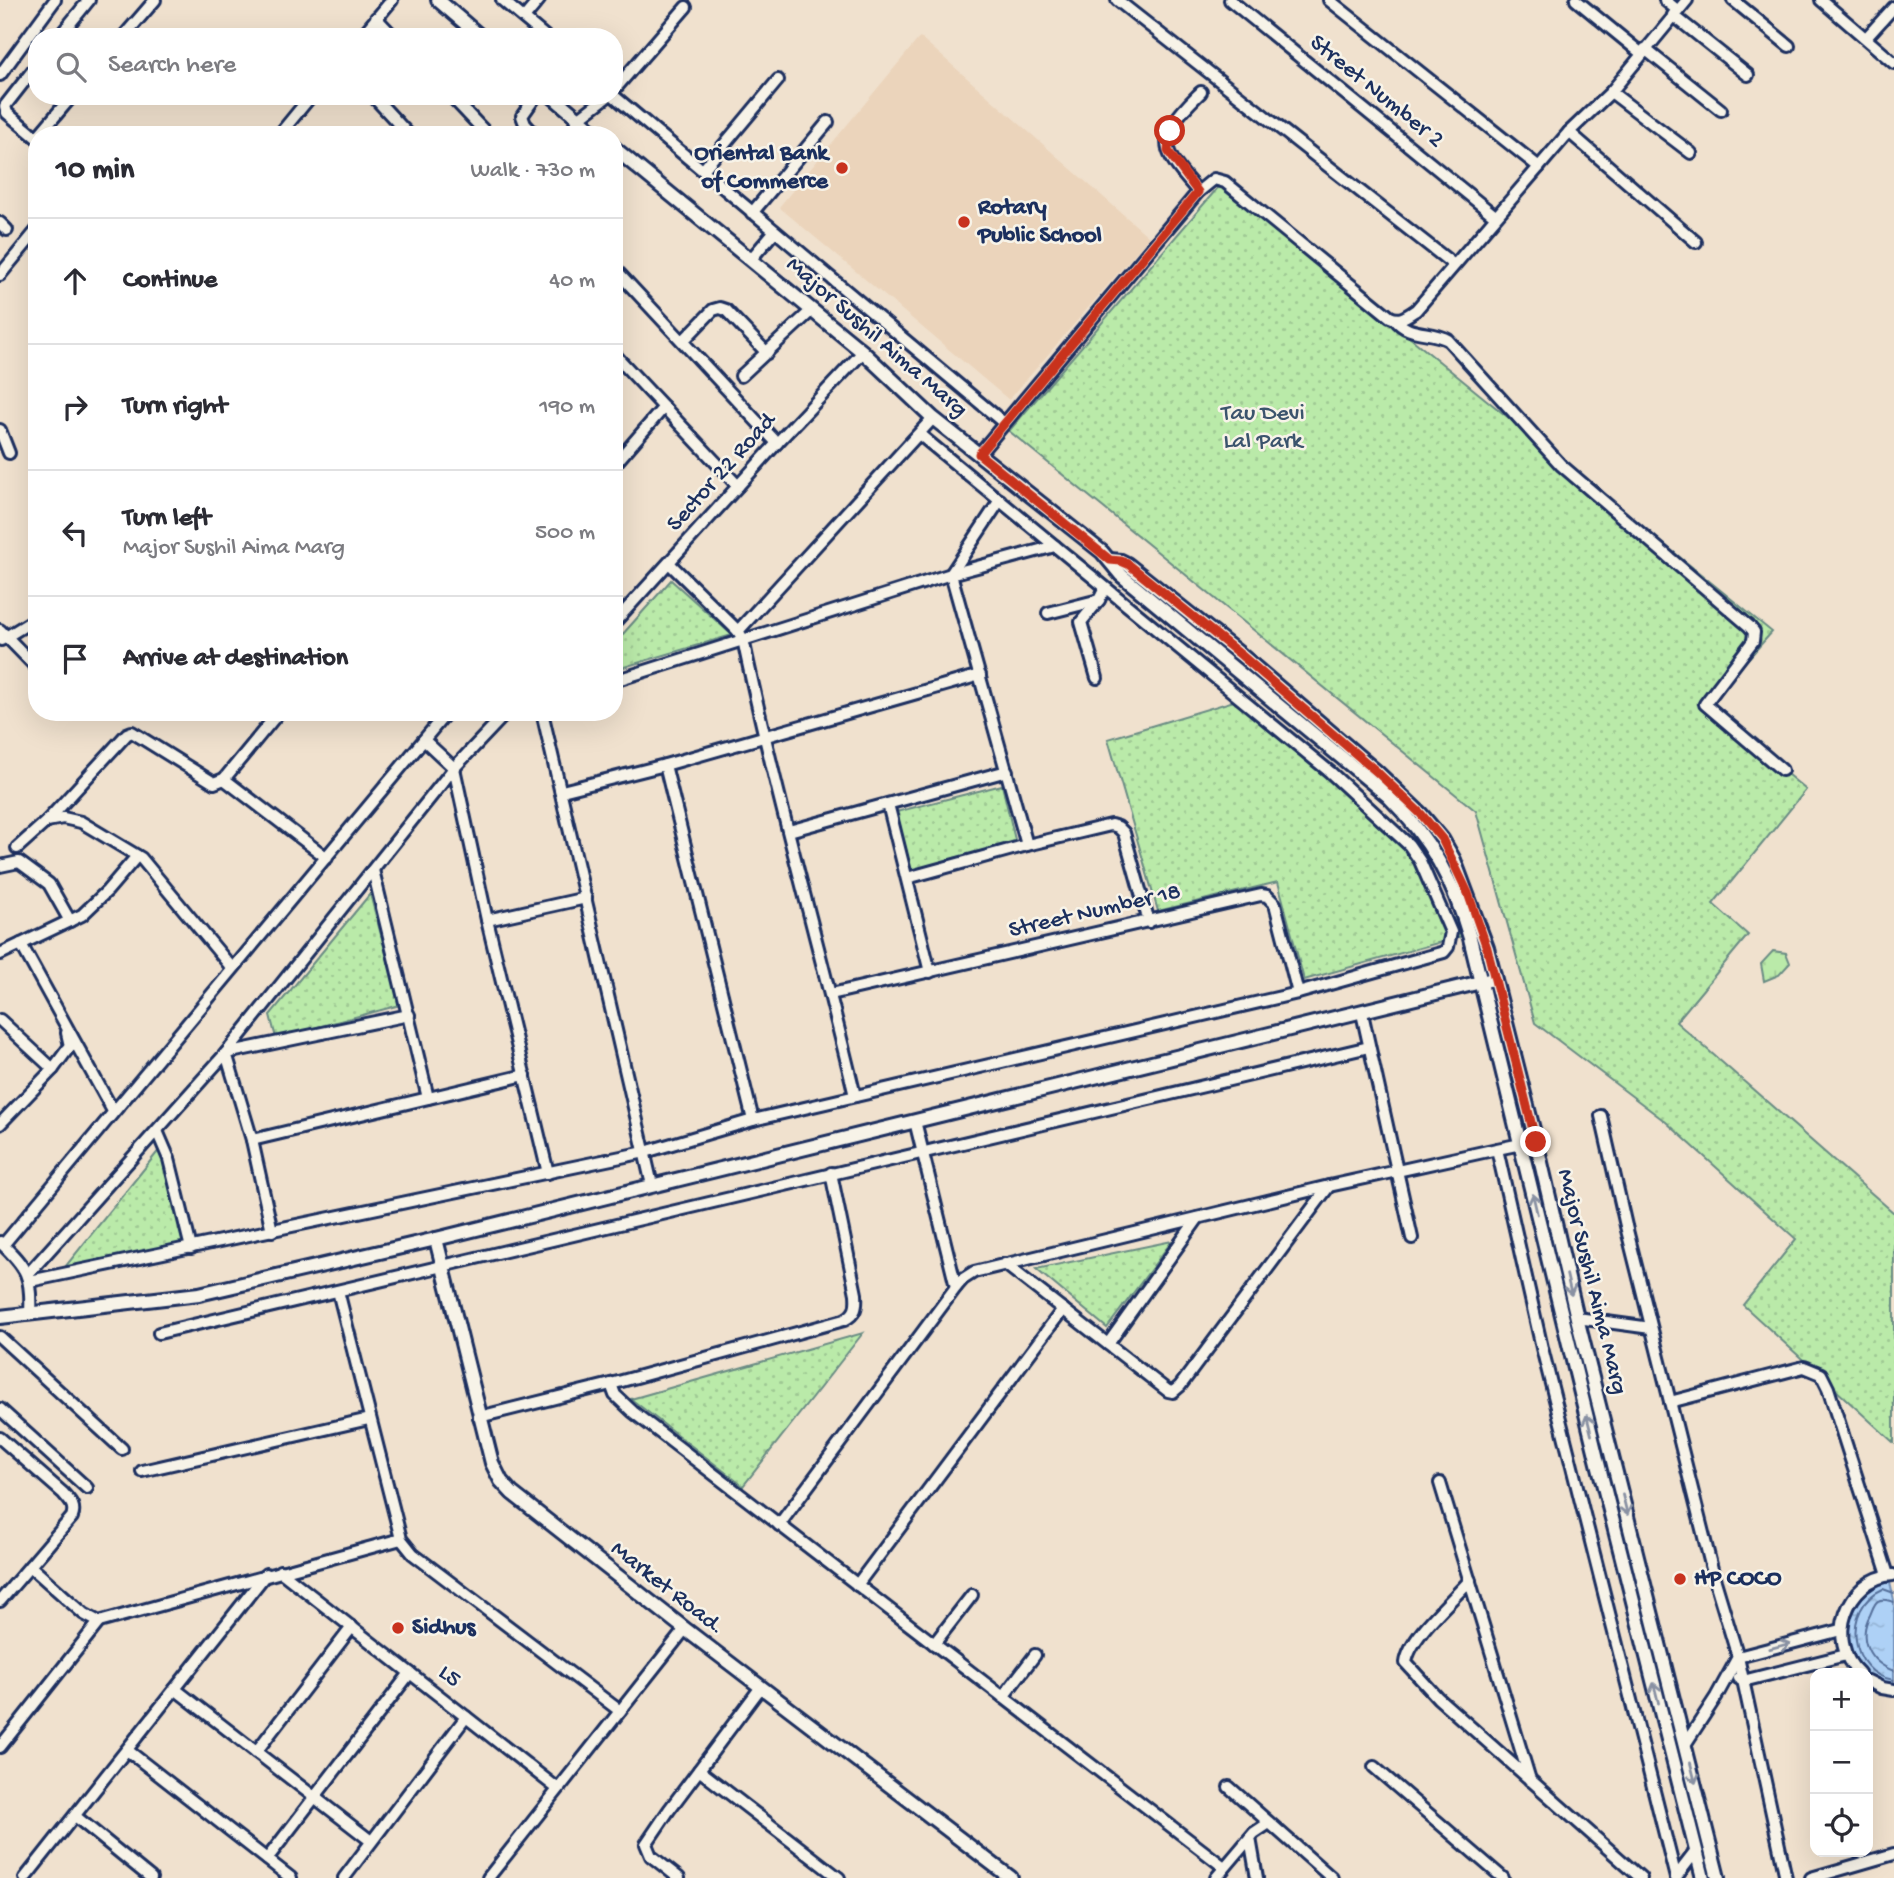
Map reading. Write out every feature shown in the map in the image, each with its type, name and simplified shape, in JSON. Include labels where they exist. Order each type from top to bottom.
[{"type":"street","points":[[34,28],[55,0]]},
{"type":"street","points":[[67,28],[89,0]]},
{"type":"street","points":[[131,28],[155,0]]},
{"type":"street","points":[[368,28],[392,0]]},
{"type":"street","points":[[438,0],[471,28]]},
{"type":"street","points":[[502,0],[536,28]]},
{"type":"street","points":[[524,18],[540,0]]},
{"type":"street","points":[[1117,0],[1454,265]]},
{"type":"street","name":"Street Number 2","points":[[1230,0],[1495,216]]},
{"type":"street","points":[[1329,0],[1539,167]]},
{"type":"street","points":[[1576,0],[1721,110]]},
{"type":"street","points":[[1665,0],[1675,12],[1748,75]]},
{"type":"street","points":[[1395,320],[1416,310],[1569,132],[1611,92],[1686,0]]},
{"type":"street","points":[[1733,0],[1789,46]]},
{"type":"street","points":[[1822,1],[1894,62]]},
{"type":"street","points":[[623,82],[686,7]]},
{"type":"street","points":[[1866,38],[1894,7]]},
{"type":"street","points":[[376,18],[385,28]]},
{"type":"street","points":[[0,75],[28,37]]},
{"type":"street","points":[[28,77],[5,106],[7,113],[28,130]]},
{"type":"street","points":[[703,170],[778,80]]},
{"type":"street","points":[[1198,192],[1168,151],[1167,140],[1175,122],[1200,92]]},
{"type":"street","points":[[1611,92],[1691,153]]},
{"type":"street","points":[[623,101],[774,232],[1004,424]]},
{"type":"street","points":[[46,126],[64,105]]},
{"type":"street","points":[[286,126],[304,105]]},
{"type":"street","points":[[381,105],[399,124]]},
{"type":"street","points":[[460,105],[479,126]]},
{"type":"street","points":[[527,126],[522,116],[530,105]]},
{"type":"street","points":[[562,105],[587,126]]},
{"type":"street","points":[[574,126],[578,119],[596,105]]},
{"type":"street","points":[[752,213],[828,122]]},
{"type":"street","points":[[1569,132],[1696,242]]},
{"type":"street","name":"Major Sushil Aima Marg","points":[[623,155],[863,352],[933,418],[1110,560],[1128,564],[1211,630],[1377,772],[1421,814],[1442,839],[1454,860],[1487,948],[1487,981],[1521,1144],[1703,1878]]},
{"type":"street","points":[[979,454],[1198,192],[1214,179],[1225,182],[1399,325],[1409,331],[1443,337],[1454,345],[1560,465],[1749,626],[1754,632],[1754,641],[1705,704],[1782,770]]},
{"type":"street","points":[[751,258],[774,232]]},
{"type":"street","points":[[0,275],[28,241]]},
{"type":"street","points":[[623,278],[777,443]]},
{"type":"street","points":[[683,341],[713,310],[720,308],[726,310],[767,353]]},
{"type":"street","points":[[741,376],[812,310]]},
{"type":"street","name":"Sector 22 Road","points":[[623,613],[863,352]]},
{"type":"street","points":[[623,364],[738,486]]},
{"type":"street","points":[[623,454],[664,407]]},
{"type":"street","points":[[740,635],[933,418]]},
{"type":"street","points":[[0,430],[9,453]]},
{"type":"street","points":[[29,1278],[191,1248],[645,1152],[753,1120],[1298,993],[1444,951],[1448,947],[1451,932],[1420,861],[1396,832],[1330,772],[919,434]]},
{"type":"street","points":[[1000,500],[951,573],[1027,845]]},
{"type":"street","points":[[623,678],[740,635],[951,573],[1055,546]]},
{"type":"street","points":[[668,563],[740,635],[763,736],[855,1096]]},
{"type":"street","points":[[1097,678],[1080,622],[1099,600],[1105,588]]},
{"type":"street","points":[[1048,613],[1099,600]]},
{"type":"street","points":[[28,623],[2,636],[28,660]]},
{"type":"street","points":[[562,791],[665,765],[980,675]]},
{"type":"street","points":[[17,848],[47,821],[127,734],[132,732],[214,783],[224,779],[272,721]]},
{"type":"street","points":[[30,1314],[29,1278],[2,1244],[327,859],[440,721]]},
{"type":"street","points":[[29,1278],[226,1053],[454,768],[498,721]]},
{"type":"street","points":[[544,721],[652,1185]]},
{"type":"street","points":[[424,740],[454,768],[487,920],[548,1173]]},
{"type":"street","points":[[665,765],[753,1120]]},
{"type":"street","points":[[789,831],[1007,771]]},
{"type":"street","points":[[224,779],[327,859]]},
{"type":"street","points":[[888,804],[930,972]]},
{"type":"street","points":[[47,821],[63,818],[81,821],[145,861],[233,968]]},
{"type":"street","points":[[907,878],[1111,825],[1124,833],[1149,922]]},
{"type":"street","points":[[0,954],[70,921],[95,903],[137,856]]},
{"type":"street","points":[[0,866],[19,862],[49,884],[70,921]]},
{"type":"street","points":[[373,870],[428,1098]]},
{"type":"street","name":"Street Number 18","points":[[831,995],[1261,895],[1267,896],[1275,904],[1298,993]]},
{"type":"street","points":[[487,920],[586,898]]},
{"type":"street","points":[[21,944],[113,1111]]},
{"type":"street","points":[[0,1317],[199,1294],[436,1239],[1487,981]]},
{"type":"street","name":"Major Sushil Aima Marg","points":[[1487,981],[1536,1142],[1577,1318],[1718,1878]]},
{"type":"street","points":[[1362,1013],[1412,1238]]},
{"type":"street","points":[[226,1053],[409,1015]]},
{"type":"street","points":[[0,1020],[54,1069]]},
{"type":"street","points":[[0,1124],[54,1069],[71,1046],[65,1023]]},
{"type":"street","points":[[159,1333],[1369,1047]]},
{"type":"street","points":[[226,1053],[252,1140],[272,1231]]},
{"type":"street","points":[[252,1140],[525,1075]]},
{"type":"street","points":[[1601,1116],[1715,1581],[1738,1657],[1786,1878]]},
{"type":"street","points":[[915,1121],[956,1287]]},
{"type":"street","points":[[157,1130],[169,1159],[191,1248]]},
{"type":"street","points":[[779,1525],[956,1287],[974,1272],[1329,1186],[1521,1144]]},
{"type":"street","points":[[1497,1149],[1542,1348],[1676,1878]]},
{"type":"street","points":[[479,1417],[611,1384],[852,1316],[857,1307],[856,1294],[831,1173]]},
{"type":"street","points":[[1005,1264],[1168,1391],[1176,1390],[1329,1186]]},
{"type":"street","points":[[1108,1344],[1198,1218]]},
{"type":"street","name":"Market Road.","points":[[436,1239],[479,1417],[492,1463],[501,1481],[512,1493],[685,1629],[1011,1878]]},
{"type":"street","points":[[338,1292],[401,1539],[413,1554],[620,1711]]},
{"type":"street","points":[[857,1586],[1063,1309]]},
{"type":"street","points":[[1577,1318],[1651,1328]]},
{"type":"street","points":[[0,1337],[122,1449]]},
{"type":"street","points":[[1670,1402],[1804,1367],[1821,1374],[1891,1575],[1870,1582],[1855,1595],[1846,1611],[1842,1630],[1846,1654],[1856,1668]]},
{"type":"street","points":[[611,1384],[615,1395],[633,1412],[1224,1867]]},
{"type":"street","points":[[0,1409],[87,1488]]},
{"type":"street","points":[[142,1472],[369,1419]]},
{"type":"street","points":[[0,1438],[64,1493],[72,1503],[74,1511],[72,1517],[0,1601]]},
{"type":"street","points":[[1440,1483],[1530,1780]]},
{"type":"street","points":[[0,1747],[99,1622],[401,1539]]},
{"type":"street","points":[[30,1566],[84,1614],[99,1622]]},
{"type":"street","name":"L5","points":[[280,1571],[558,1789]]},
{"type":"street","points":[[25,1878],[266,1574]]},
{"type":"street","points":[[1470,1580],[1415,1641],[1407,1655],[1406,1663],[1438,1699],[1641,1878]]},
{"type":"street","points":[[934,1644],[972,1595]]},
{"type":"street","points":[[256,1752],[352,1627]]},
{"type":"street","points":[[488,1878],[685,1629]]},
{"type":"street","points":[[1686,1744],[1738,1657],[1842,1630]]},
{"type":"street","points":[[1729,1674],[1743,1681],[1846,1654]]},
{"type":"street","points":[[1003,1697],[1035,1655]]},
{"type":"street","points":[[267,1859],[410,1673]]},
{"type":"street","points":[[1873,1684],[1894,1690]]},
{"type":"street","points":[[679,1878],[651,1856],[646,1844],[761,1687]]},
{"type":"street","points":[[175,1689],[372,1842]]},
{"type":"street","points":[[344,1878],[466,1717]]},
{"type":"street","points":[[127,1750],[291,1878]]},
{"type":"street","points":[[1374,1767],[1503,1878]]},
{"type":"street","points":[[699,1770],[839,1878]]},
{"type":"street","points":[[1229,1787],[1332,1878]]},
{"type":"street","points":[[75,1816],[151,1878]]},
{"type":"street","points":[[1216,1878],[1259,1828],[1269,1824]]},
{"type":"street","points":[[1250,1838],[1257,1878]]},
{"type":"street","points":[[1676,1878],[1696,1851]]},
{"type":"street","points":[[1811,1878],[1894,1854]]},
{"type":"shaded area","name":"Rotary Public School","points":[[920,37],[1149,237],[1009,400],[779,207]]},
{"type":"green space","name":"Tau Devi Lal Park","points":[[1221,184],[1772,632],[1706,706],[1806,790],[1713,904],[1748,935],[1676,1022],[1894,1213],[1894,1443],[1743,1305],[1796,1239],[1666,1122],[1535,1023],[1476,811],[1009,431]]},
{"type":"green space","points":[[671,580],[732,635],[623,667],[623,634]]},
{"type":"green space","points":[[1247,697],[1357,791],[1420,860],[1463,936],[1304,980],[1278,882],[1158,911],[1108,739]]},
{"type":"green space","points":[[1002,785],[1016,844],[911,870],[896,812]]},
{"type":"green space","points":[[370,894],[400,1005],[276,1038],[270,1015]]},
{"type":"green space","points":[[1773,951],[1786,953],[1790,963],[1779,975],[1764,981],[1761,964]]},
{"type":"green space","points":[[160,1149],[186,1245],[65,1267]]},
{"type":"green space","points":[[1172,1241],[1107,1328],[1036,1269]]},
{"type":"green space","points":[[863,1333],[743,1486],[631,1399]]},
{"type":"water","points":[[1889,1578],[1894,1600],[1894,1687],[1887,1687],[1873,1678],[1873,1668],[1860,1668],[1849,1644],[1847,1624],[1865,1590]]},
{"type":"place","name":"Oriental Bank of Commerce","points":[[842,168]]},
{"type":"place","name":"Rotary Public School","points":[[964,222]]},
{"type":"place","name":"HP COCO","points":[[1680,1579]]},
{"type":"place","name":"Sidhus","points":[[398,1628]]},
{"type":"route","points":[[1170,131],[1168,151],[1198,192],[979,454],[1110,560],[1128,564],[1211,630],[1377,772],[1421,814],[1442,839],[1468,893],[1487,948],[1536,1142]]}]
